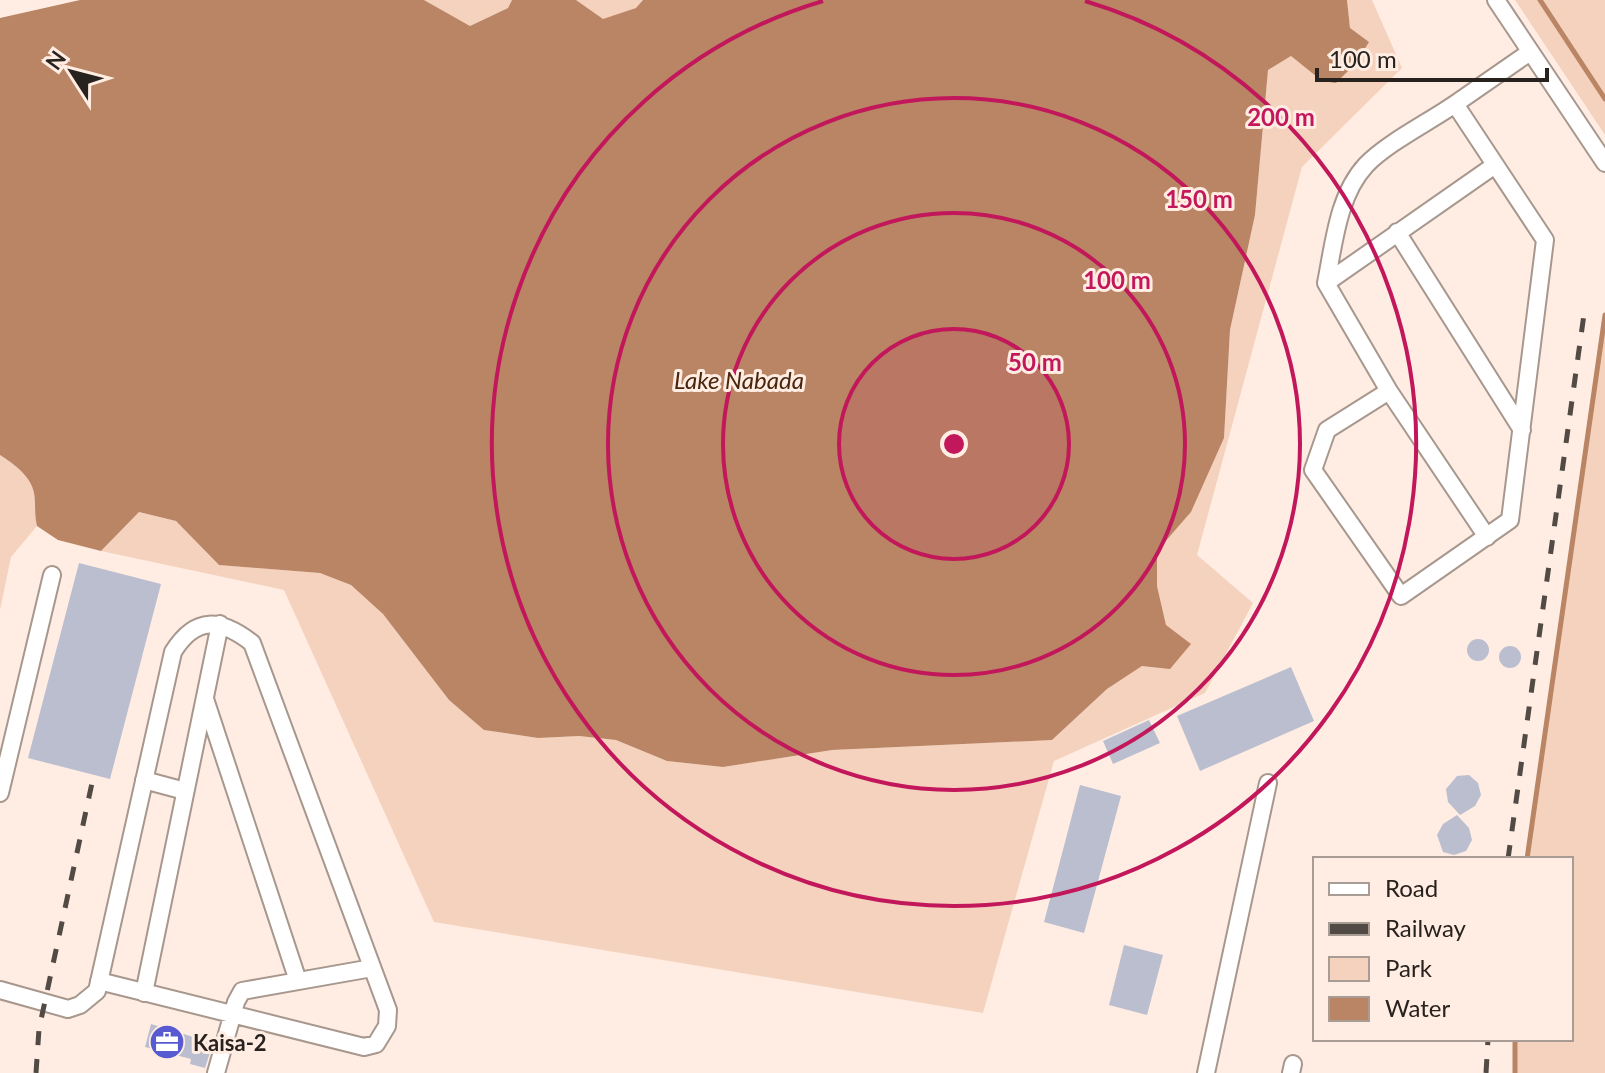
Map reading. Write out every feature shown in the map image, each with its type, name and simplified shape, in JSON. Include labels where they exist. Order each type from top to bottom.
[{"type":"street","points":[[1496,0],[1605,163]]},
{"type":"street","points":[[1487,537],[1389,391],[1326,283],[1341,213],[1350,187],[1367,163],[1530,52]]},
{"type":"street","points":[[1389,391],[1327,430],[1313,470],[1401,596],[1510,520],[1545,240],[1455,104]]},
{"type":"street","points":[[1326,283],[1495,165]]},
{"type":"street","points":[[1397,232],[1522,430]]},
{"type":"street","points":[[0,793],[52,575]]},
{"type":"street","points":[[144,993],[220,624]]},
{"type":"street","points":[[0,990],[68,1009],[80,1005],[97,991],[99,981],[144,780],[173,652],[185,633],[220,624],[252,643],[388,1010],[387,1026],[376,1044],[364,1047],[99,981]]},
{"type":"street","points":[[205,697],[298,981]]},
{"type":"street","points":[[144,780],[185,791]]},
{"type":"street","points":[[1206,1073],[1268,783]]},
{"type":"street","points":[[216,1073],[242,991],[372,968]]},
{"type":"green space","points":[[424,0],[512,0],[508,8],[470,26]]},
{"type":"green space","points":[[576,0],[643,0],[637,8],[603,20]]},
{"type":"green space","points":[[1347,0],[1372,0],[1402,68],[1302,167],[1197,555],[1253,603],[1205,693],[1054,761],[983,1013],[434,922],[284,590],[101,551],[139,512],[176,521],[219,565],[320,573],[351,585],[383,614],[449,700],[485,730],[538,738],[579,736],[616,740],[667,761],[723,767],[832,750],[1052,740],[1107,689],[1142,666],[1166,625],[1157,586],[1157,551],[1191,512],[1224,438],[1230,330],[1255,215],[1268,69],[1291,56],[1322,81],[1350,28]]},
{"type":"green space","points":[[1515,0],[1605,0],[1605,135]]},
{"type":"green space","points":[[1605,315],[1605,1073],[1515,1073],[1515,1041],[1573,1041],[1573,857],[1527,857]]},
{"type":"green space","points":[[0,455],[16,466],[29,481],[34,493],[37,526],[11,557],[0,610]]},
{"type":"water","name":"Lake Nabada","points":[[80,0],[424,0],[470,26],[508,8],[512,0],[576,0],[603,19],[636,8],[643,0],[1347,0],[1350,28],[1369,42],[1356,63],[1336,83],[1322,81],[1291,56],[1268,70],[1255,215],[1230,330],[1224,438],[1191,512],[1157,551],[1157,586],[1166,625],[1191,644],[1170,669],[1142,666],[1107,689],[1052,740],[832,750],[723,767],[667,761],[616,740],[579,736],[538,738],[484,730],[449,700],[383,614],[351,585],[320,573],[219,565],[176,521],[139,512],[101,551],[58,540],[37,526],[34,493],[29,481],[16,466],[0,455],[0,18]]},
{"type":"building","points":[[79,563],[161,584],[110,779],[28,758]]},
{"type":"building","points":[[1478,639],[1486,642],[1489,650],[1486,658],[1478,661],[1470,658],[1467,650],[1470,642]]},
{"type":"building","points":[[1510,646],[1518,649],[1521,657],[1518,665],[1510,668],[1502,665],[1499,657],[1502,649]]},
{"type":"building","points":[[1291,667],[1314,721],[1200,771],[1177,716]]},
{"type":"building","points":[[1149,720],[1160,743],[1113,764],[1103,741]]},
{"type":"building","points":[[1469,775],[1478,783],[1481,795],[1475,806],[1460,815],[1448,802],[1446,789],[1457,776]]},
{"type":"building","points":[[1080,785],[1121,796],[1084,933],[1044,922]]},
{"type":"building","points":[[1457,815],[1469,828],[1472,840],[1466,851],[1454,855],[1443,852],[1437,835],[1443,824]]},
{"type":"building","points":[[1124,945],[1163,955],[1147,1015],[1109,1005]]},
{"type":"building","points":[[151,1024],[213,1043],[205,1068],[190,1064],[191,1059],[145,1047]]},
{"type":"waterway","points":[[1540,0],[1605,99]]},
{"type":"waterway","points":[[1527,857],[1605,315]]},
{"type":"waterway","points":[[1515,1041],[1515,1073]]},
{"type":"railway","points":[[1508,857],[1585,307]]},
{"type":"railway","points":[[36,1073],[39,1029],[92,783]]},
{"type":"railway","points":[[1486,1073],[1488,1041]]},
{"type":"place","name":"Kaisa-2","points":[[167,1042]]}]
